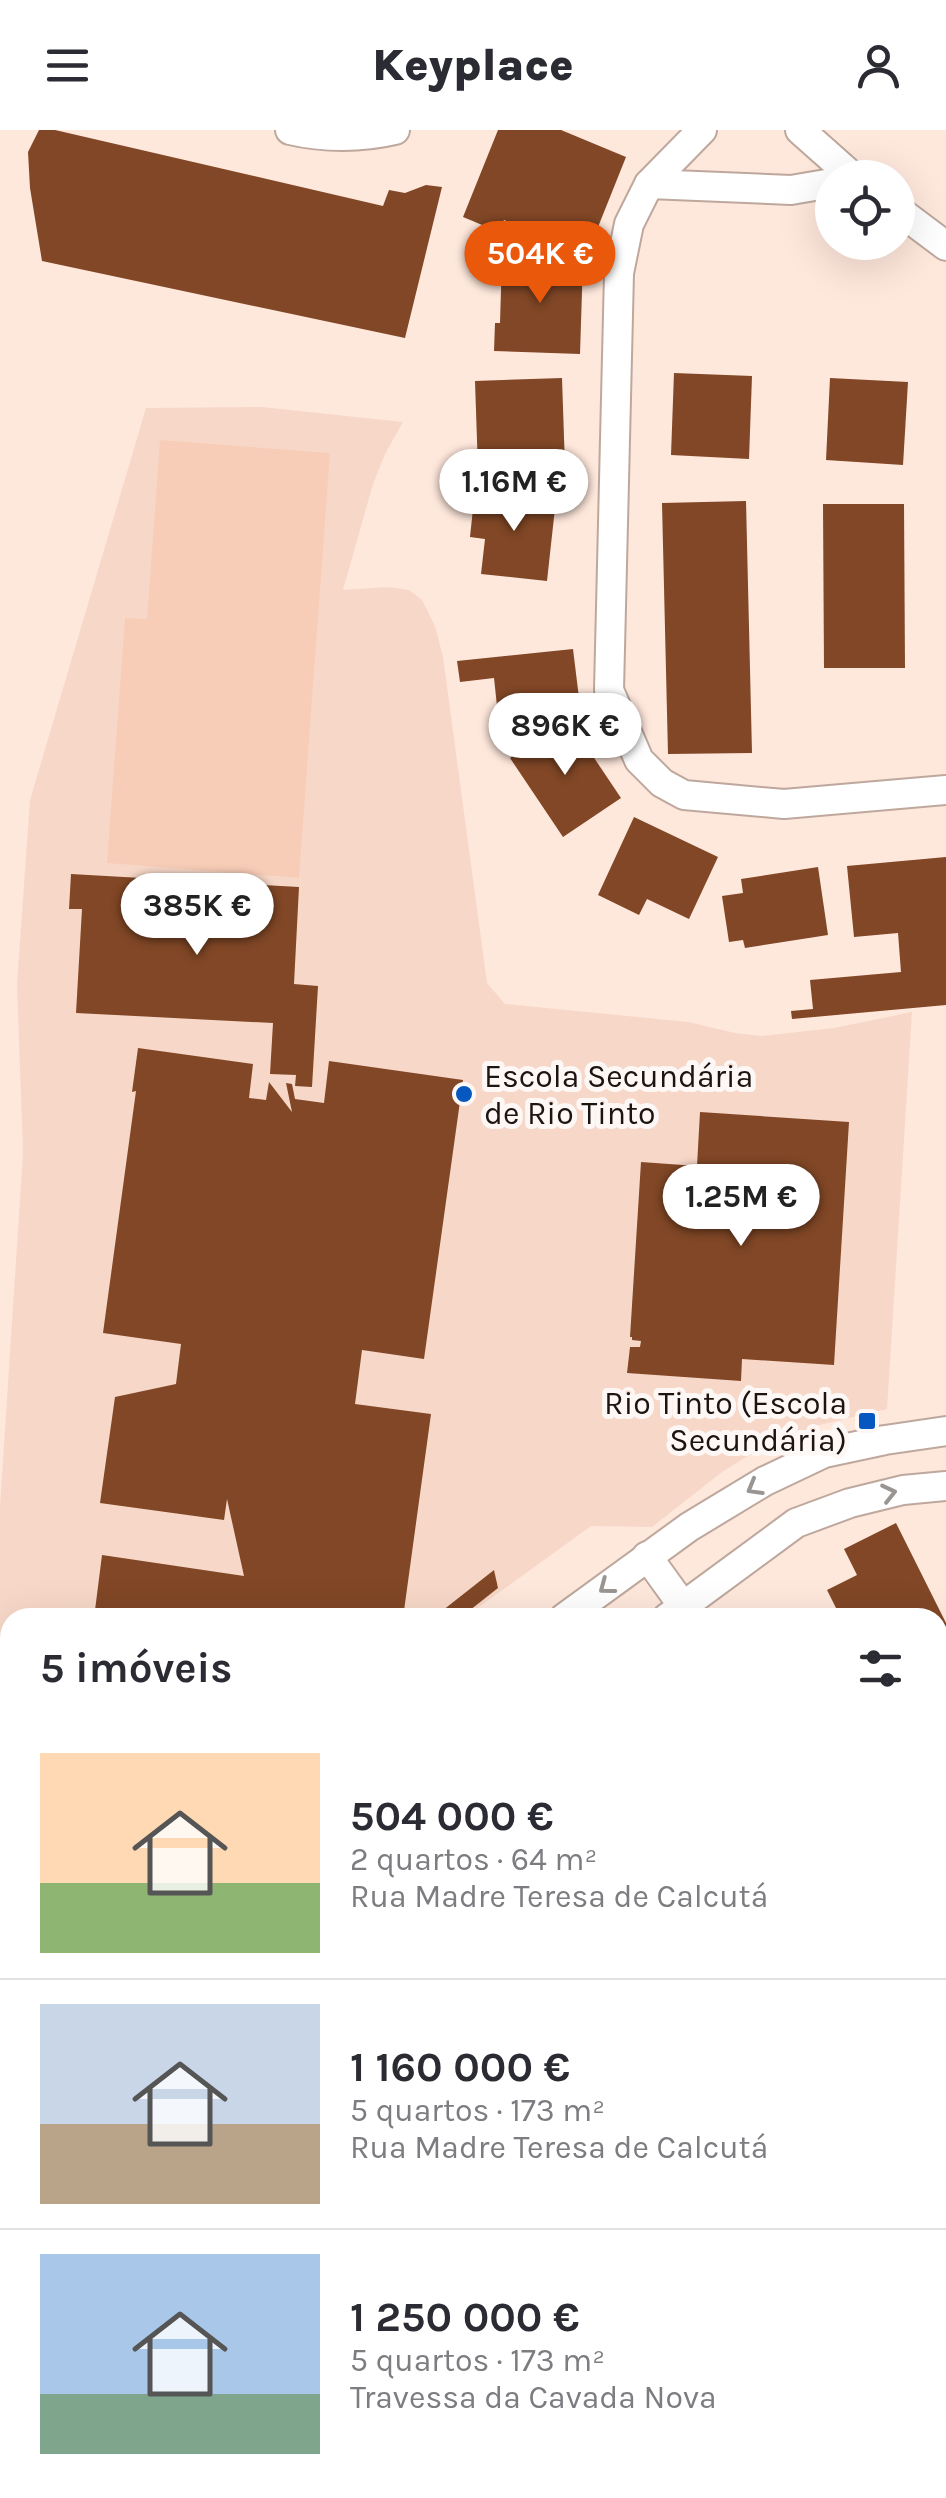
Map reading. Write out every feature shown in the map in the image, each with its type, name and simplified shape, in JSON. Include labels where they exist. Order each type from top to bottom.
[{"type":"street","points":[[290,130],[350,136],[396,130]]},
{"type":"street","points":[[702,130],[649,184],[629,224],[618,272],[610,690],[639,760],[662,782],[684,795],[784,804],[946,790]]},
{"type":"street","points":[[800,130],[834,160]]},
{"type":"street","points":[[649,184],[791,190],[815,185]]},
{"type":"street","points":[[915,223],[946,246]]},
{"type":"street","points":[[577,1608],[688,1526],[824,1452],[946,1431]]},
{"type":"street","points":[[680,1608],[796,1524],[885,1494],[946,1486]]},
{"type":"street","points":[[647,1556],[673,1608]]},
{"type":"shaded area","name":"Escola Secundária de Rio Tinto","points":[[262,407],[403,422],[373,484],[343,590],[409,590],[422,600],[435,626],[443,657],[487,983],[505,1004],[688,1022],[761,1036],[834,1028],[912,1012],[887,1409],[815,1426],[746,1457],[652,1527],[591,1526],[477,1608],[0,1608],[0,1507],[23,1153],[17,984],[30,800],[146,408]]},
{"type":"shaded area","points":[[160,440],[330,453],[299,878],[107,863],[125,618],[147,619]]},
{"type":"building","points":[[39,130],[55,130],[383,206],[389,190],[405,193],[426,185],[442,187],[405,338],[42,261],[28,152]]},
{"type":"building","points":[[498,130],[561,130],[626,157],[592,242],[577,236],[572,248],[504,220],[488,259],[475,255],[487,227],[463,217]]},
{"type":"building","points":[[502,257],[583,260],[580,354],[494,351],[495,323],[500,323]]},
{"type":"building","points":[[674,373],[752,376],[749,459],[671,455]]},
{"type":"building","points":[[562,378],[565,467],[478,470],[475,381]]},
{"type":"building","points":[[830,378],[908,382],[903,465],[826,460]]},
{"type":"building","points":[[475,490],[556,499],[547,581],[481,574],[485,539],[470,537]]},
{"type":"building","points":[[746,501],[752,753],[668,754],[662,503]]},
{"type":"building","points":[[823,504],[904,504],[905,668],[824,668]]},
{"type":"building","points":[[573,649],[579,698],[497,706],[494,678],[460,682],[457,661]]},
{"type":"building","points":[[568,719],[621,798],[563,837],[510,758]]},
{"type":"building","points":[[634,817],[718,857],[689,919],[647,899],[639,915],[598,895]]},
{"type":"building","points":[[946,857],[946,1005],[792,1019],[791,1011],[813,1009],[810,980],[901,972],[898,933],[854,937],[847,866]]},
{"type":"building","points":[[818,867],[828,935],[745,948],[743,940],[729,942],[722,896],[743,893],[741,879]]},
{"type":"building","points":[[71,874],[299,887],[294,984],[318,986],[312,1087],[295,1086],[296,1075],[270,1074],[273,1023],[76,1013],[82,909],[69,909]]},
{"type":"building","points":[[138,1048],[253,1064],[249,1098],[266,1100],[269,1082],[292,1112],[286,1083],[292,1084],[295,1099],[324,1103],[329,1061],[463,1080],[424,1359],[362,1350],[355,1404],[431,1414],[404,1608],[95,1608],[102,1555],[244,1576],[227,1499],[224,1520],[100,1503],[115,1397],[176,1384],[181,1344],[103,1333],[136,1091],[132,1092]]},
{"type":"building","points":[[700,1112],[849,1122],[834,1365],[742,1359],[741,1381],[627,1373],[630,1347],[640,1347],[641,1341],[630,1337],[641,1162],[697,1166]]},
{"type":"building","points":[[896,1523],[938,1608],[836,1608],[827,1590],[857,1575],[844,1549]]},
{"type":"building","points":[[494,1570],[498,1588],[473,1608],[446,1608]]},
{"type":"place","name":"Escola Secundária de Rio Tinto","points":[[464,1094]]},
{"type":"place","name":"Rio Tinto (Escola Secundária)","points":[[867,1421]]}]
